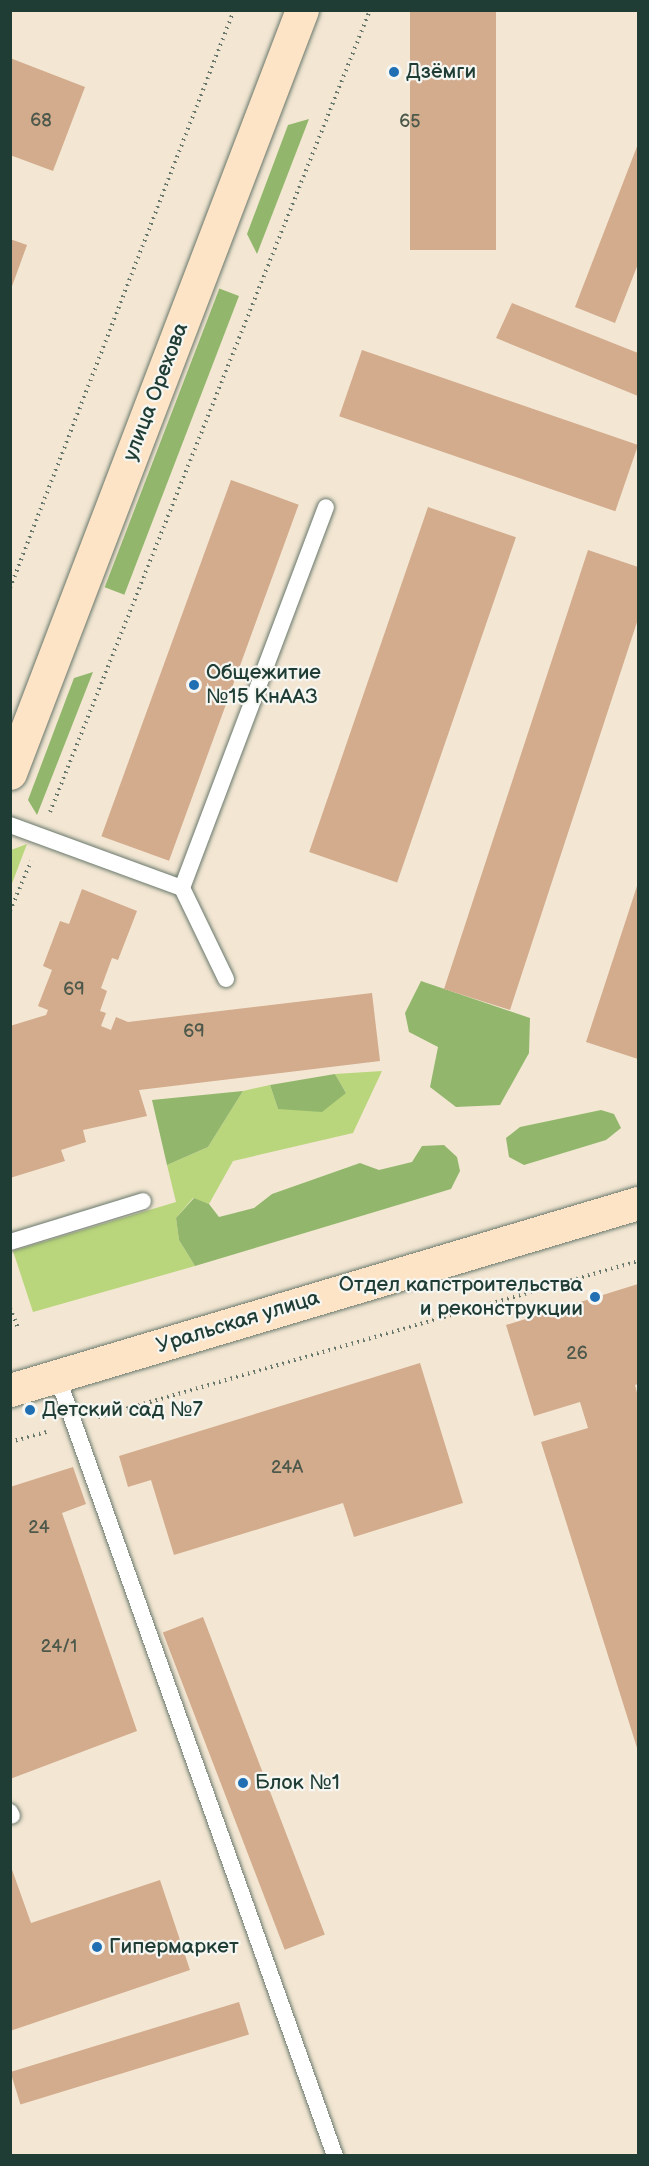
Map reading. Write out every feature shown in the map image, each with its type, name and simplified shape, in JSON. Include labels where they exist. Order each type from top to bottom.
[{"type":"street","name":"улица Орехова","points":[[10,773],[302,10]]},
{"type":"street","name":"Уральская улица","points":[[10,1390],[639,1203]]},
{"type":"lane","points":[[182,888],[326,507]]},
{"type":"lane","points":[[10,825],[182,888],[226,979]]},
{"type":"lane","points":[[10,1242],[143,1201]]},
{"type":"lane","points":[[57,1376],[335,2156]]},
{"type":"path","points":[[10,588],[234,10]]},
{"type":"path","points":[[10,911],[370,10]]},
{"type":"path","points":[[10,1442],[639,1261]]},
{"type":"path","points":[[10,1308],[18,1328]]},
{"type":"green space","points":[[309,119],[257,254],[247,234],[288,125]]},
{"type":"green space","points":[[219,288],[239,296],[124,595],[105,587]]},
{"type":"green space","points":[[93,672],[37,815],[28,800],[74,678]]},
{"type":"green space","points":[[27,844],[11,886],[11,850]]},
{"type":"green space","points":[[421,981],[530,1018],[529,1053],[500,1105],[456,1107],[430,1087],[438,1047],[409,1032],[405,1013]]},
{"type":"green space","points":[[382,1071],[353,1133],[233,1161],[209,1204],[193,1198],[176,1218],[179,1240],[195,1266],[33,1312],[13,1251],[176,1202],[167,1165],[208,1147],[243,1091],[270,1085],[278,1109],[346,1093],[335,1074]]},
{"type":"green space","points":[[335,1074],[346,1093],[322,1112],[278,1109],[270,1085]]},
{"type":"green space","points":[[243,1091],[208,1147],[167,1165],[152,1100]]},
{"type":"green space","points":[[601,1110],[614,1114],[621,1128],[606,1140],[524,1165],[509,1157],[506,1138],[520,1127]]},
{"type":"green space","points":[[444,1145],[457,1157],[460,1171],[451,1189],[195,1266],[179,1240],[176,1218],[194,1198],[209,1204],[219,1217],[254,1208],[272,1194],[360,1163],[379,1170],[412,1162],[422,1146]]},
{"type":"building","points":[[410,10],[496,10],[496,250],[410,250]]},
{"type":"building","points":[[10,58],[85,87],[53,171],[10,155]]},
{"type":"building","points":[[638,144],[638,264],[615,323],[575,307]]},
{"type":"building","points":[[10,239],[27,245],[11,289],[10,289]]},
{"type":"building","points":[[512,303],[638,353],[638,396],[496,338]]},
{"type":"building","points":[[362,350],[638,445],[615,511],[339,416]]},
{"type":"building","name":"Общежитие №15 КнААЗ","points":[[231,480],[299,505],[169,861],[101,836]]},
{"type":"building","points":[[428,507],[516,537],[397,882],[309,852]]},
{"type":"building","points":[[588,550],[638,567],[638,619],[510,1010],[444,989]]},
{"type":"building","points":[[638,883],[638,1059],[586,1042]]},
{"type":"building","points":[[82,889],[137,911],[118,960],[112,958],[101,988],[107,991],[100,1011],[106,1013],[101,1026],[111,1030],[116,1017],[128,1022],[372,993],[380,1061],[139,1090],[147,1116],[83,1130],[86,1142],[61,1150],[65,1161],[10,1178],[10,1026],[46,1015],[48,1010],[38,1006],[52,970],[43,966],[60,921],[69,924]]},
{"type":"building","points":[[638,1284],[638,1384],[635,1385],[638,1396],[638,1751],[541,1442],[588,1428],[580,1402],[534,1416],[506,1325]]},
{"type":"building","points":[[420,1363],[463,1503],[354,1537],[343,1503],[174,1555],[151,1480],[128,1487],[119,1456]]},
{"type":"building","points":[[73,1467],[86,1504],[62,1513],[137,1731],[10,1779],[10,1487]]},
{"type":"building","name":"Блок №1","points":[[203,1617],[325,1934],[285,1950],[163,1632]]},
{"type":"building","name":"Гипермаркет","points":[[10,1864],[31,1923],[160,1880],[190,1970],[10,2031]]},
{"type":"building","points":[[239,2002],[249,2035],[20,2104],[10,2072]]},
{"type":"place","name":"Дзёмги","points":[[394,72]]},
{"type":"place","name":"Общежитие №15 КнААЗ","points":[[194,685]]},
{"type":"place","name":"Отдел капстроительства и реконструкции","points":[[595,1297]]},
{"type":"place","name":"Детский сад №7","points":[[30,1410]]},
{"type":"place","name":"Блок №1","points":[[243,1783]]},
{"type":"place","name":"Гипермаркет","points":[[97,1947]]}]
